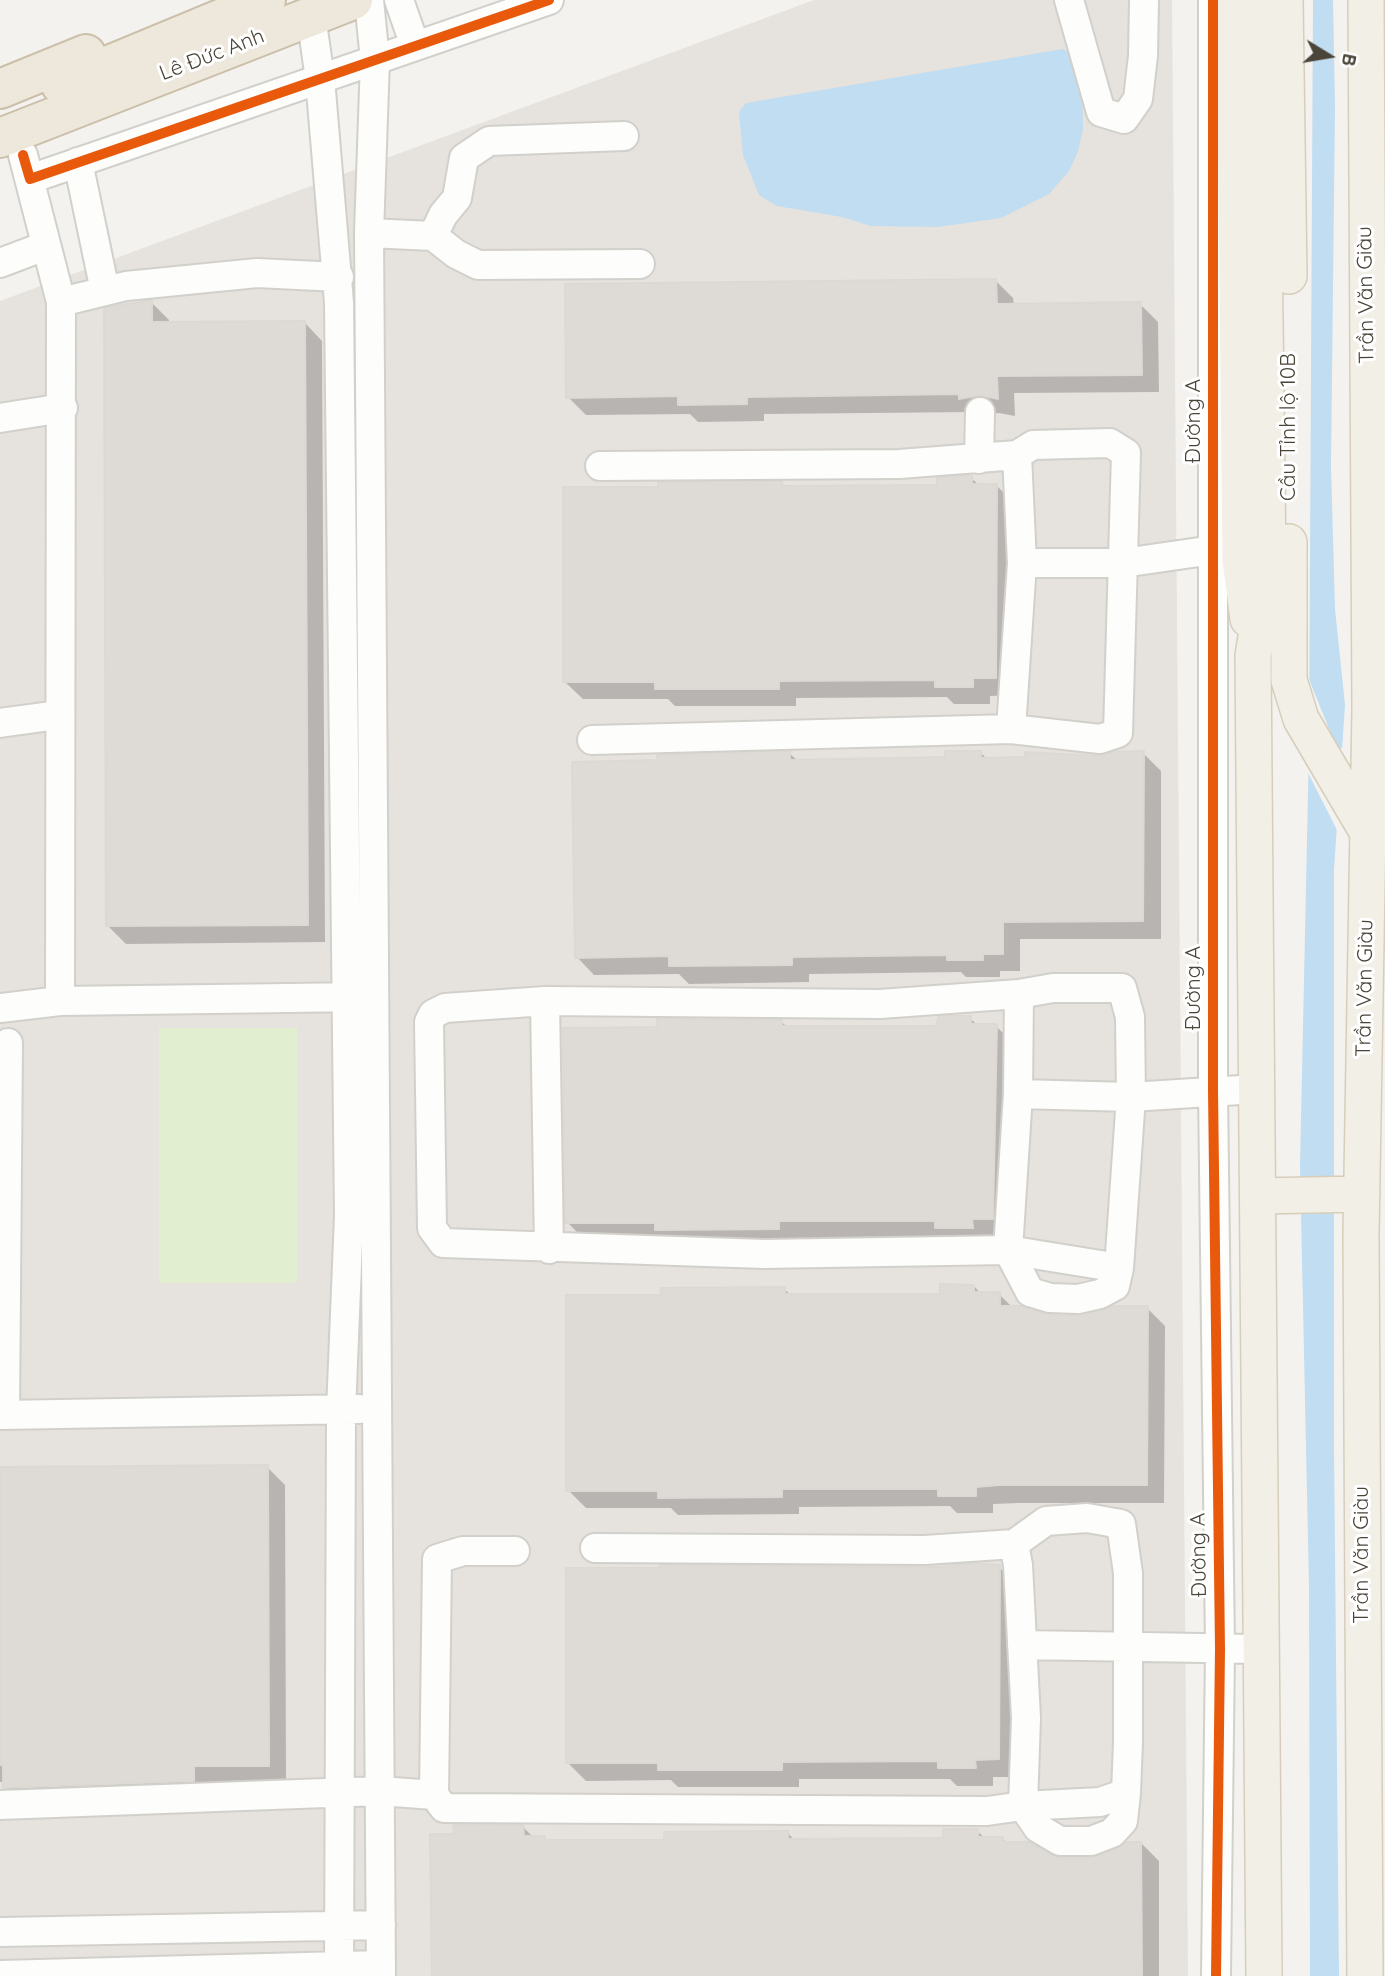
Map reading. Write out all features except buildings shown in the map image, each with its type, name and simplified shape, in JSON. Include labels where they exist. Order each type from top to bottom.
[{"type":"highway","name":"Lê Đức Anh","points":[[0,111],[266,0]]},
{"type":"highway","name":"Lê Đức Anh","points":[[11,157],[49,134],[70,109],[353,0]]},
{"type":"highway","name":"Lê Đức Anh","points":[[0,89],[186,12],[200,9],[229,15]]},
{"type":"main road","points":[[1234,0],[1240,560],[1254,650],[1264,1976]]},
{"type":"main road","name":"Cầu Tỉnh lộ 10B","points":[[1254,650],[1268,561],[1261,0]]},
{"type":"main road","name":"Cầu Tỉnh lộ 10B","points":[[1285,0],[1289,184],[1289,680],[1301,719],[1368,833]]},
{"type":"main road","name":"Trần Văn Giàu","points":[[1365,1976],[1374,1781],[1368,833],[1377,709],[1375,120],[1366,0]]},
{"type":"main road","points":[[1259,1196],[1369,1178]]},
{"type":"street","points":[[339,1971],[341,1411],[372,699],[369,233],[375,60],[369,0]]},
{"type":"street","points":[[399,0],[415,46]]},
{"type":"street","points":[[60,1001],[58,715],[63,408],[61,302],[45,246],[11,157],[78,162],[549,0]]},
{"type":"street","points":[[1069,0],[1101,112],[1124,119],[1138,99],[1143,56],[1144,0]]},
{"type":"street","name":"Đường A","points":[[1213,0],[1213,1090],[1220,1650],[1216,1976]]},
{"type":"street","points":[[0,1975],[209,1970],[382,1971],[376,1408],[360,997],[344,699],[339,277],[320,79],[311,16]]},
{"type":"street","points":[[324,131],[337,137],[352,137],[365,131],[374,119]]},
{"type":"street","points":[[433,236],[443,215],[457,198],[464,158],[489,141],[624,136]]},
{"type":"street","points":[[78,162],[105,291]]},
{"type":"street","points":[[369,233],[433,236],[456,254],[478,265],[640,264]]},
{"type":"street","points":[[0,263],[45,246]]},
{"type":"street","points":[[61,302],[105,291],[257,273],[339,277]]},
{"type":"street","points":[[0,418],[63,408]]},
{"type":"street","points":[[979,459],[980,412]]},
{"type":"street","points":[[592,740],[1011,729],[1100,739],[1118,733],[1126,453],[1110,443],[1034,445],[1017,456],[899,464],[600,466]]},
{"type":"street","points":[[1011,729],[1022,563],[1017,456]]},
{"type":"street","points":[[1022,563],[1123,563],[1213,550]]},
{"type":"street","points":[[344,699],[372,699]]},
{"type":"street","points":[[0,723],[58,715]]},
{"type":"street","points":[[1018,994],[1018,1094],[1008,1250],[1030,1292],[1050,1298],[1078,1299],[1100,1294],[1115,1286],[1119,1268],[1131,1097],[1130,1017],[1122,988],[1053,988],[1018,994],[880,1004],[545,1001],[445,1007],[433,1014],[429,1022],[432,1228],[443,1243],[454,1245],[764,1254],[1008,1250],[1119,1268]]},
{"type":"street","points":[[0,1008],[60,1001],[360,997]]},
{"type":"street","points":[[545,1001],[549,1249]]},
{"type":"street","points":[[8,1043],[3,1415],[341,1411],[376,1408]]},
{"type":"street","points":[[1018,1094],[1131,1097],[1256,1089]]},
{"type":"street","points":[[595,1548],[925,1550],[1014,1544],[1046,1521],[1087,1518],[1121,1524],[1128,1573],[1126,1793],[1123,1821],[1112,1833],[1091,1841],[1060,1841],[1038,1828],[1023,1806],[1026,1718],[1018,1565],[1014,1544]]},
{"type":"street","points":[[515,1551],[463,1551],[436,1559],[434,1795],[444,1808],[987,1811],[1023,1806],[1100,1802],[1126,1793]]},
{"type":"street","points":[[1022,1645],[1263,1649]]},
{"type":"street","points":[[0,1805],[380,1791],[434,1795]]},
{"type":"street","points":[[0,1932],[381,1925]]},
{"type":"street","points":[[208,1927],[209,1970]]},
{"type":"street","points":[[78,1973],[79,1929]]},
{"type":"shaded area","points":[[814,0],[1172,0],[1188,1976],[0,1976],[0,301]]},
{"type":"green space","points":[[159,1028],[297,1028],[297,1283],[159,1283]]},
{"type":"water","points":[[1313,0],[1333,0],[1335,107],[1331,466],[1335,609],[1345,705],[1334,870],[1334,1447],[1339,1976],[1310,1976],[1309,1587],[1300,1166],[1309,746]]},
{"type":"water","points":[[1063,49],[1077,58],[1082,79],[1083,130],[1078,151],[1069,171],[1049,194],[1001,218],[938,227],[871,226],[842,217],[777,206],[759,195],[743,155],[739,112],[746,103]]},
{"type":"pier","points":[[1306,672],[1336,746],[1346,750],[1340,836],[1305,767]]},
{"type":"cycle path","points":[[23,155],[30,179],[549,0]]},
{"type":"cycle path","points":[[1213,0],[1213,1090],[1220,1649],[1216,1976]]}]
